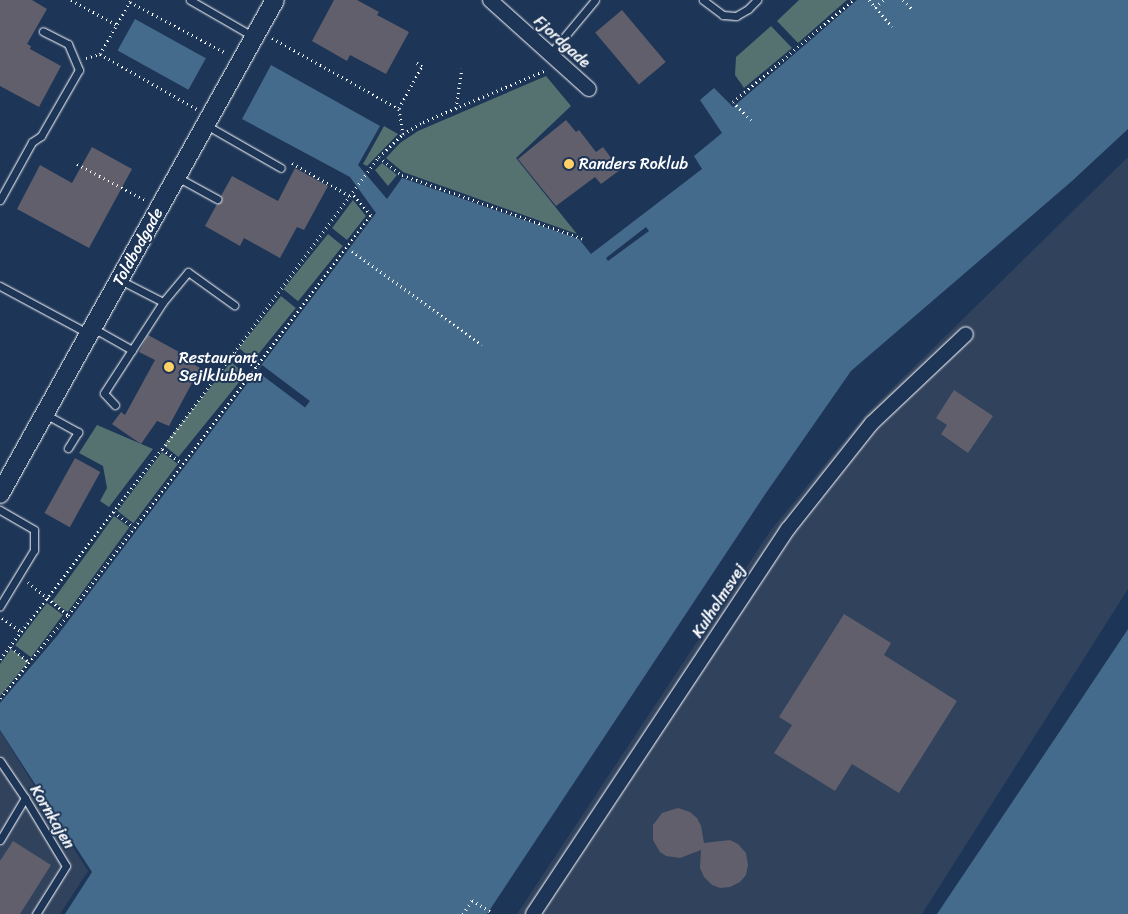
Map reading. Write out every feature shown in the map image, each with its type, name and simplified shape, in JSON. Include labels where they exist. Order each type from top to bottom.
[{"type":"street","name":"Toldbodgade","points":[[0,494],[275,0]]},
{"type":"street","name":"Fjordgade","points":[[490,0],[589,90]]},
{"type":"street","name":"Kulholmsvej","points":[[534,914],[788,529],[872,423],[966,334]]},
{"type":"lane","points":[[190,0],[256,34]]},
{"type":"lane","points":[[554,58],[595,0]]},
{"type":"lane","points":[[703,0],[723,15],[736,16],[748,9],[757,0]]},
{"type":"lane","points":[[0,200],[32,142],[41,136],[79,70],[68,44],[43,31]]},
{"type":"lane","points":[[208,121],[281,168]]},
{"type":"lane","points":[[176,177],[217,199]]},
{"type":"lane","points":[[115,405],[104,393],[163,302],[188,272],[234,305]]},
{"type":"lane","points":[[119,280],[163,302]]},
{"type":"lane","points":[[0,286],[132,350]]},
{"type":"lane","points":[[45,414],[78,432],[68,448]]},
{"type":"lane","points":[[0,510],[34,530],[34,550],[0,606]]},
{"type":"lane","name":"Kornkajen","points":[[0,761],[66,866],[36,914]]},
{"type":"lane","points":[[0,840],[25,798]]},
{"type":"path","points":[[72,0],[116,25]]},
{"type":"path","points":[[750,120],[733,102],[853,0]]},
{"type":"path","points":[[869,0],[892,26]]},
{"type":"path","points":[[875,7],[884,0]]},
{"type":"path","points":[[903,0],[913,10]]},
{"type":"path","points":[[75,61],[100,54],[130,1],[241,61]]},
{"type":"path","points":[[256,34],[399,108]]},
{"type":"path","points":[[100,54],[208,121]]},
{"type":"path","points":[[0,658],[48,599],[162,449],[380,157],[403,134],[423,122],[544,71],[554,58]]},
{"type":"path","points":[[403,134],[399,108],[422,66],[417,63]]},
{"type":"path","points":[[456,108],[462,68]]},
{"type":"path","points":[[380,157],[402,175],[584,239]]},
{"type":"path","points":[[0,698],[68,615],[371,215],[351,194],[286,159],[281,168]]},
{"type":"path","points":[[77,164],[160,208]]},
{"type":"path","points":[[352,251],[482,345]]},
{"type":"path","points":[[235,352],[256,368]]},
{"type":"path","points":[[162,449],[182,464]]},
{"type":"path","points":[[114,512],[134,527]]},
{"type":"path","points":[[20,575],[68,615]]},
{"type":"path","points":[[0,617],[22,632]]},
{"type":"path","points":[[10,647],[29,662]]},
{"type":"path","points":[[463,914],[472,900],[491,912]]},
{"type":"shaded area","points":[[857,0],[1128,0],[1128,129],[1072,181],[851,371],[766,493],[487,914],[65,914],[92,872],[0,730],[0,703],[57,636],[376,213],[350,177],[242,119],[271,65],[380,126],[358,165],[387,199],[402,178],[579,239],[591,254],[702,169],[694,156],[722,133],[700,100],[714,88],[733,107]]},
{"type":"shaded area","points":[[135,19],[206,58],[188,90],[118,50]]},
{"type":"shaded area","points":[[1128,157],[1128,589],[922,914],[517,914],[771,530],[867,413]]},
{"type":"shaded area","points":[[1128,629],[1128,914],[937,914],[1058,734]]},
{"type":"shaded area","points":[[0,731],[88,871],[60,914],[0,914]]},
{"type":"green space","points":[[799,0],[847,0],[798,43],[777,21]]},
{"type":"green space","points":[[771,26],[792,48],[744,88],[735,75],[736,57]]},
{"type":"green space","points":[[546,76],[571,106],[516,158],[577,234],[403,172],[386,158],[400,143],[418,131]]},
{"type":"green space","points":[[384,126],[398,134],[367,166],[363,164]]},
{"type":"green space","points":[[382,163],[397,175],[388,186],[375,170]]},
{"type":"green space","points":[[353,200],[366,216],[347,240],[332,228]]},
{"type":"green space","points":[[328,234],[343,246],[298,301],[283,289]]},
{"type":"green space","points":[[281,296],[296,308],[254,360],[239,348]]},
{"type":"green space","points":[[231,362],[246,374],[178,457],[164,445]]},
{"type":"green space","points":[[97,425],[153,449],[109,507],[100,501],[107,488],[103,466],[79,453]]},
{"type":"green space","points":[[162,452],[178,464],[133,523],[117,511]]},
{"type":"green space","points":[[114,516],[129,527],[68,612],[52,601]]},
{"type":"green space","points":[[47,603],[63,615],[31,657],[15,645]]},
{"type":"green space","points":[[11,649],[28,662],[0,696],[0,664]]},
{"type":"pier","points":[[646,227],[649,231],[608,261],[606,258]]},
{"type":"pier","points":[[262,365],[310,401],[305,407],[257,371]]},
{"type":"building","points":[[0,0],[32,0],[47,9],[27,44],[31,46],[30,49],[61,66],[39,107],[0,86]]},
{"type":"building","points":[[334,0],[357,0],[379,12],[377,15],[409,32],[386,74],[350,55],[347,61],[312,41]]},
{"type":"building","points":[[622,10],[666,62],[639,85],[595,32]]},
{"type":"building","name":"Randers Roklub","points":[[566,120],[576,132],[579,130],[596,152],[603,147],[620,170],[601,184],[595,177],[556,206],[518,159]]},
{"type":"building","points":[[92,147],[132,169],[89,248],[17,209],[40,165],[72,183]]},
{"type":"building","points":[[295,168],[328,186],[304,230],[297,227],[280,258],[244,238],[240,246],[205,226],[217,204],[222,201],[221,196],[232,176],[278,201]]},
{"type":"building","points":[[148,335],[192,359],[190,362],[200,368],[169,426],[157,421],[141,444],[112,424],[121,412],[125,415],[155,360],[139,352]]},
{"type":"building","points":[[954,390],[993,416],[968,453],[941,434],[947,425],[936,418]]},
{"type":"building","points":[[75,458],[100,472],[70,527],[44,513]]},
{"type":"building","points":[[844,614],[891,643],[884,655],[957,701],[899,793],[852,764],[835,791],[774,753],[792,725],[779,717]]},
{"type":"building","points":[[678,808],[690,812],[697,818],[701,826],[704,843],[730,840],[738,844],[746,853],[748,865],[746,875],[740,882],[730,887],[720,888],[712,885],[704,877],[700,868],[701,850],[680,858],[666,856],[660,852],[653,840],[653,825],[662,813]]},
{"type":"building","points":[[13,841],[51,865],[20,914],[0,914],[0,861]]},
{"type":"place","name":"Randers Roklub","points":[[569,164]]},
{"type":"place","name":"Restaurant Sejlklubben","points":[[169,367]]}]
